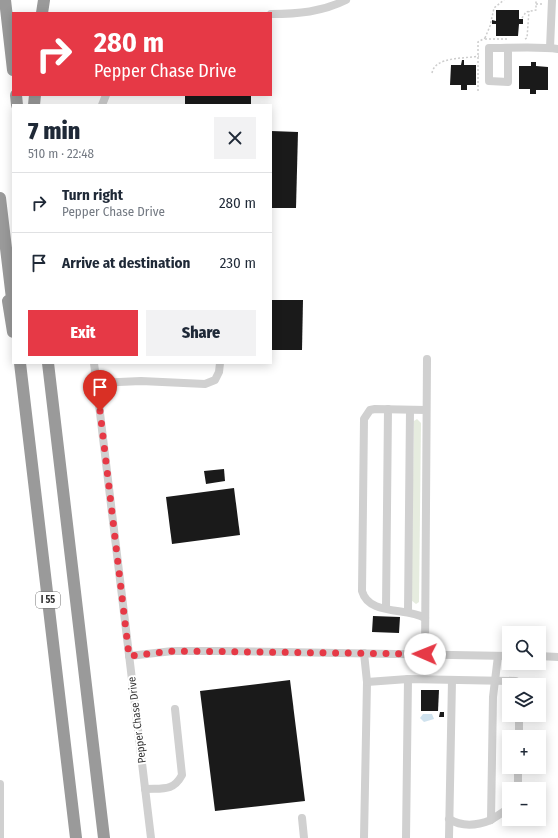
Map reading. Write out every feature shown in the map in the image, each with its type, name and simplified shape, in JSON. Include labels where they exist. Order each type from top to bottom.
[{"type":"highway","points":[[4,0],[12,62]]},
{"type":"highway","points":[[42,12],[44,0]]},
{"type":"highway","points":[[0,198],[12,299]]},
{"type":"highway","points":[[0,248],[12,326]]},
{"type":"highway","name":"I 55","points":[[19,364],[76,838]]},
{"type":"highway","name":"I 55","points":[[48,364],[104,838]]},
{"type":"street","points":[[272,14],[305,13],[330,7],[346,0]]},
{"type":"street","points":[[510,48],[508,82],[489,81],[489,48],[510,48],[554,49],[552,0]]},
{"type":"street","points":[[425,654],[427,359]]},
{"type":"street","name":"Pepper Chase Drive","points":[[94,364],[151,838]]},
{"type":"street","points":[[97,383],[141,381],[205,384],[215,380],[219,372],[220,364]]},
{"type":"street","points":[[425,618],[408,612],[369,604],[364,598],[362,591],[364,419],[370,410],[375,409],[426,410]]},
{"type":"street","points":[[386,608],[388,409]]},
{"type":"street","points":[[408,612],[410,410]]},
{"type":"street","points":[[129,656],[173,651],[502,656]]},
{"type":"street","points":[[364,653],[367,682],[364,838]]},
{"type":"street","points":[[490,820],[493,697],[498,656]]},
{"type":"street","points":[[546,656],[558,657]]},
{"type":"street","points":[[367,682],[408,679],[502,680]]},
{"type":"street","points":[[406,838],[408,679]]},
{"type":"street","points":[[449,838],[452,680]]},
{"type":"street","points":[[145,789],[169,788],[177,784],[182,775],[175,709]]},
{"type":"street","points":[[0,784],[0,838]]},
{"type":"street","points":[[449,819],[458,824],[480,824],[502,812]]},
{"type":"street","points":[[302,818],[304,838]]},
{"type":"path","points":[[485,43],[494,8],[504,0]]},
{"type":"path","points":[[522,18],[526,12],[536,10],[536,0]]},
{"type":"path","points":[[524,40],[527,38],[529,11]]},
{"type":"path","points":[[478,91],[480,44],[478,41],[485,39],[510,40]]},
{"type":"path","points":[[432,74],[435,65],[443,61],[479,56]]},
{"type":"shaded area","points":[[417,419],[421,423],[419,602],[416,604],[411,600],[414,421]]},
{"type":"water","points":[[423,714],[432,714],[434,719],[424,722],[420,718]]},
{"type":"building","points":[[496,10],[519,10],[519,19],[523,19],[523,24],[519,24],[518,36],[496,36],[496,24],[492,24],[492,20],[496,21]]},
{"type":"building","points":[[462,60],[464,60],[464,65],[476,65],[476,85],[467,85],[467,90],[461,90],[461,85],[450,85],[451,65],[461,65]]},
{"type":"building","points":[[531,62],[536,62],[536,66],[548,67],[548,90],[536,90],[536,94],[530,94],[530,89],[519,89],[519,66],[531,66]]},
{"type":"building","points":[[185,96],[251,96],[251,104],[185,104]]},
{"type":"building","points":[[272,131],[298,132],[296,208],[272,208]]},
{"type":"building","points":[[272,300],[303,300],[302,350],[272,350]]},
{"type":"building","points":[[224,469],[225,481],[206,484],[204,471]]},
{"type":"building","points":[[234,488],[240,535],[172,544],[166,497]]},
{"type":"building","points":[[373,616],[400,617],[399,633],[372,632]]},
{"type":"building","points":[[290,680],[305,801],[215,811],[200,691]]},
{"type":"building","points":[[421,690],[439,690],[438,711],[421,711]]},
{"type":"building","points":[[440,712],[444,712],[444,717],[439,717]]},
{"type":"route","points":[[100,411],[129,656],[173,651],[425,654]]}]
